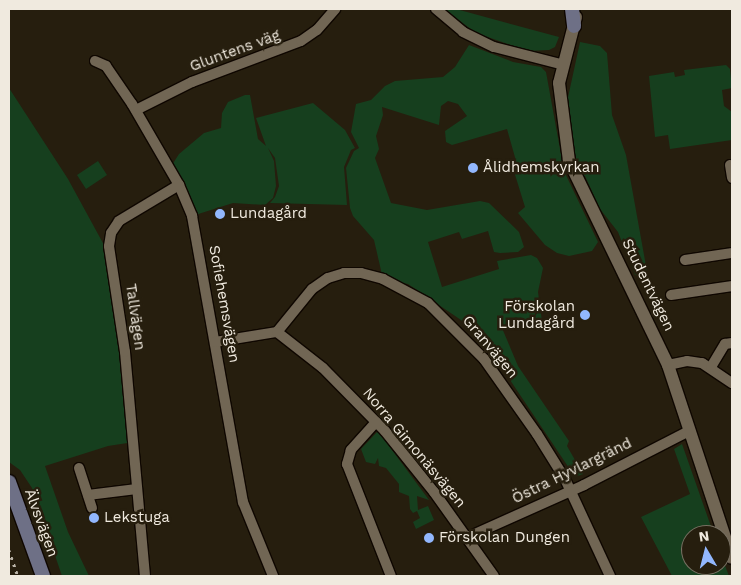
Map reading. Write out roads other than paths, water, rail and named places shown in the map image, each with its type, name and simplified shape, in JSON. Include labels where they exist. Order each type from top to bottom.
[{"type":"main road","name":"Studentvägen","points":[[572,9],[574,26]]},
{"type":"main road","name":"Älvsvägen","points":[[9,482],[43,576]]},
{"type":"street","name":"Gluntens väg","points":[[136,110],[192,82],[301,42],[317,30],[335,9]]},
{"type":"street","points":[[436,9],[463,32],[494,47],[564,65]]},
{"type":"street","name":"Studentvägen","points":[[578,9],[559,83],[569,161],[668,365],[732,558]]},
{"type":"street","name":"Sofiehemsvägen","points":[[95,61],[106,66],[136,110],[179,185],[196,232],[243,502],[273,576]]},
{"type":"street","points":[[730,165],[732,178]]},
{"type":"street","name":"Tallvägen","points":[[145,576],[125,352],[110,239],[114,227],[125,216],[179,185]]},
{"type":"street","points":[[684,260],[732,253]]},
{"type":"street","name":"Granvägen","points":[[277,332],[305,296],[328,278],[361,273],[399,285],[439,312],[484,359],[537,434],[571,491],[610,576]]},
{"type":"street","points":[[671,295],[732,286]]},
{"type":"street","points":[[215,342],[277,332]]},
{"type":"street","name":"Norra Gimonäsvägen","points":[[277,332],[323,368],[376,422],[468,537],[494,576]]},
{"type":"street","points":[[711,367],[725,344],[732,343]]},
{"type":"street","points":[[668,365],[687,361],[711,367],[732,383]]},
{"type":"street","points":[[376,422],[351,450],[347,464],[391,576]]},
{"type":"street","name":"Östra Hyvlargränd","points":[[468,537],[571,491],[689,431]]},
{"type":"street","points":[[79,468],[92,508]]},
{"type":"street","points":[[88,495],[137,489]]},
{"type":"railway","points":[[9,550],[18,576]]},
{"type":"place","name":"Ålidhemskyrkan","points":[[473,168]]},
{"type":"place","name":"Lundagård","points":[[220,214]]},
{"type":"place","name":"Förskolan Lundagård","points":[[585,315]]},
{"type":"place","name":"Lekstuga","points":[[94,518]]},
{"type":"place","name":"Förskolan Dungen","points":[[429,538]]}]
